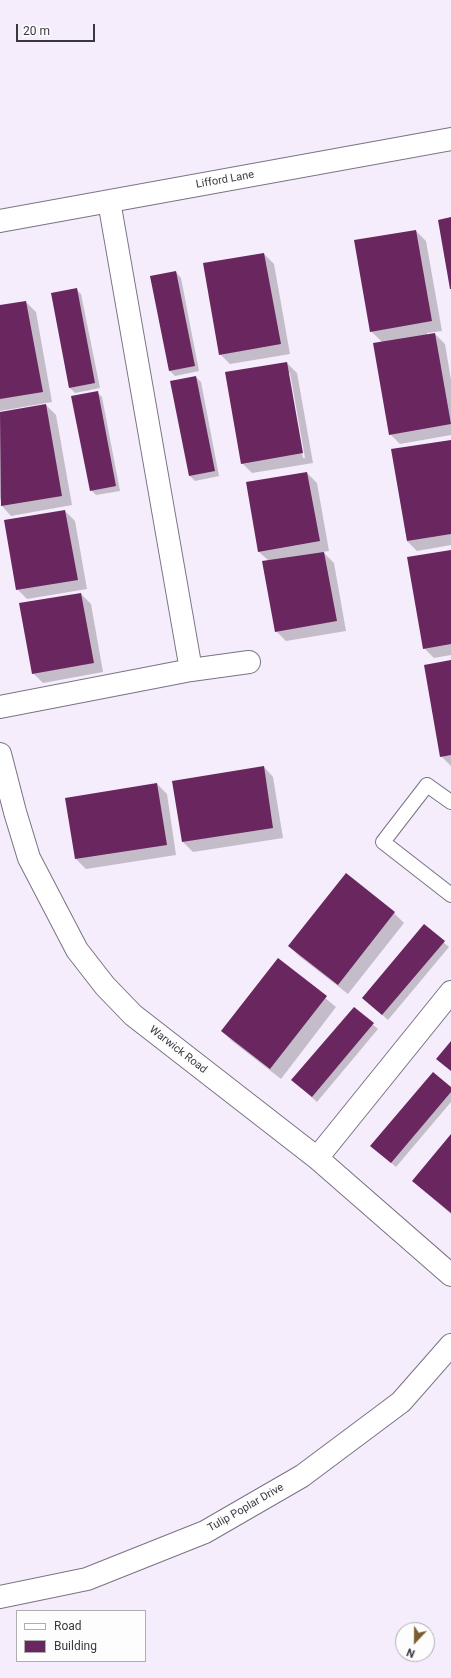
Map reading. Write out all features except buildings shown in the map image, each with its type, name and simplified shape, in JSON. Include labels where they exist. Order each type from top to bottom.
[{"type":"street","name":"Lifford Lane","points":[[0,221],[451,139]]},
{"type":"street","points":[[108,201],[191,670]]},
{"type":"street","points":[[0,707],[191,670],[249,662]]},
{"type":"street","name":"Warwick Road","points":[[0,754],[29,858],[78,950],[105,986],[133,1015],[317,1158],[451,1276]]},
{"type":"street","points":[[317,1158],[451,992]]},
{"type":"street","name":"Tulip Poplar Drive","points":[[0,1597],[87,1579],[205,1532],[302,1476],[401,1402],[451,1345]]},
{"type":"lane","points":[[451,802],[427,785],[383,842],[451,896]]}]
